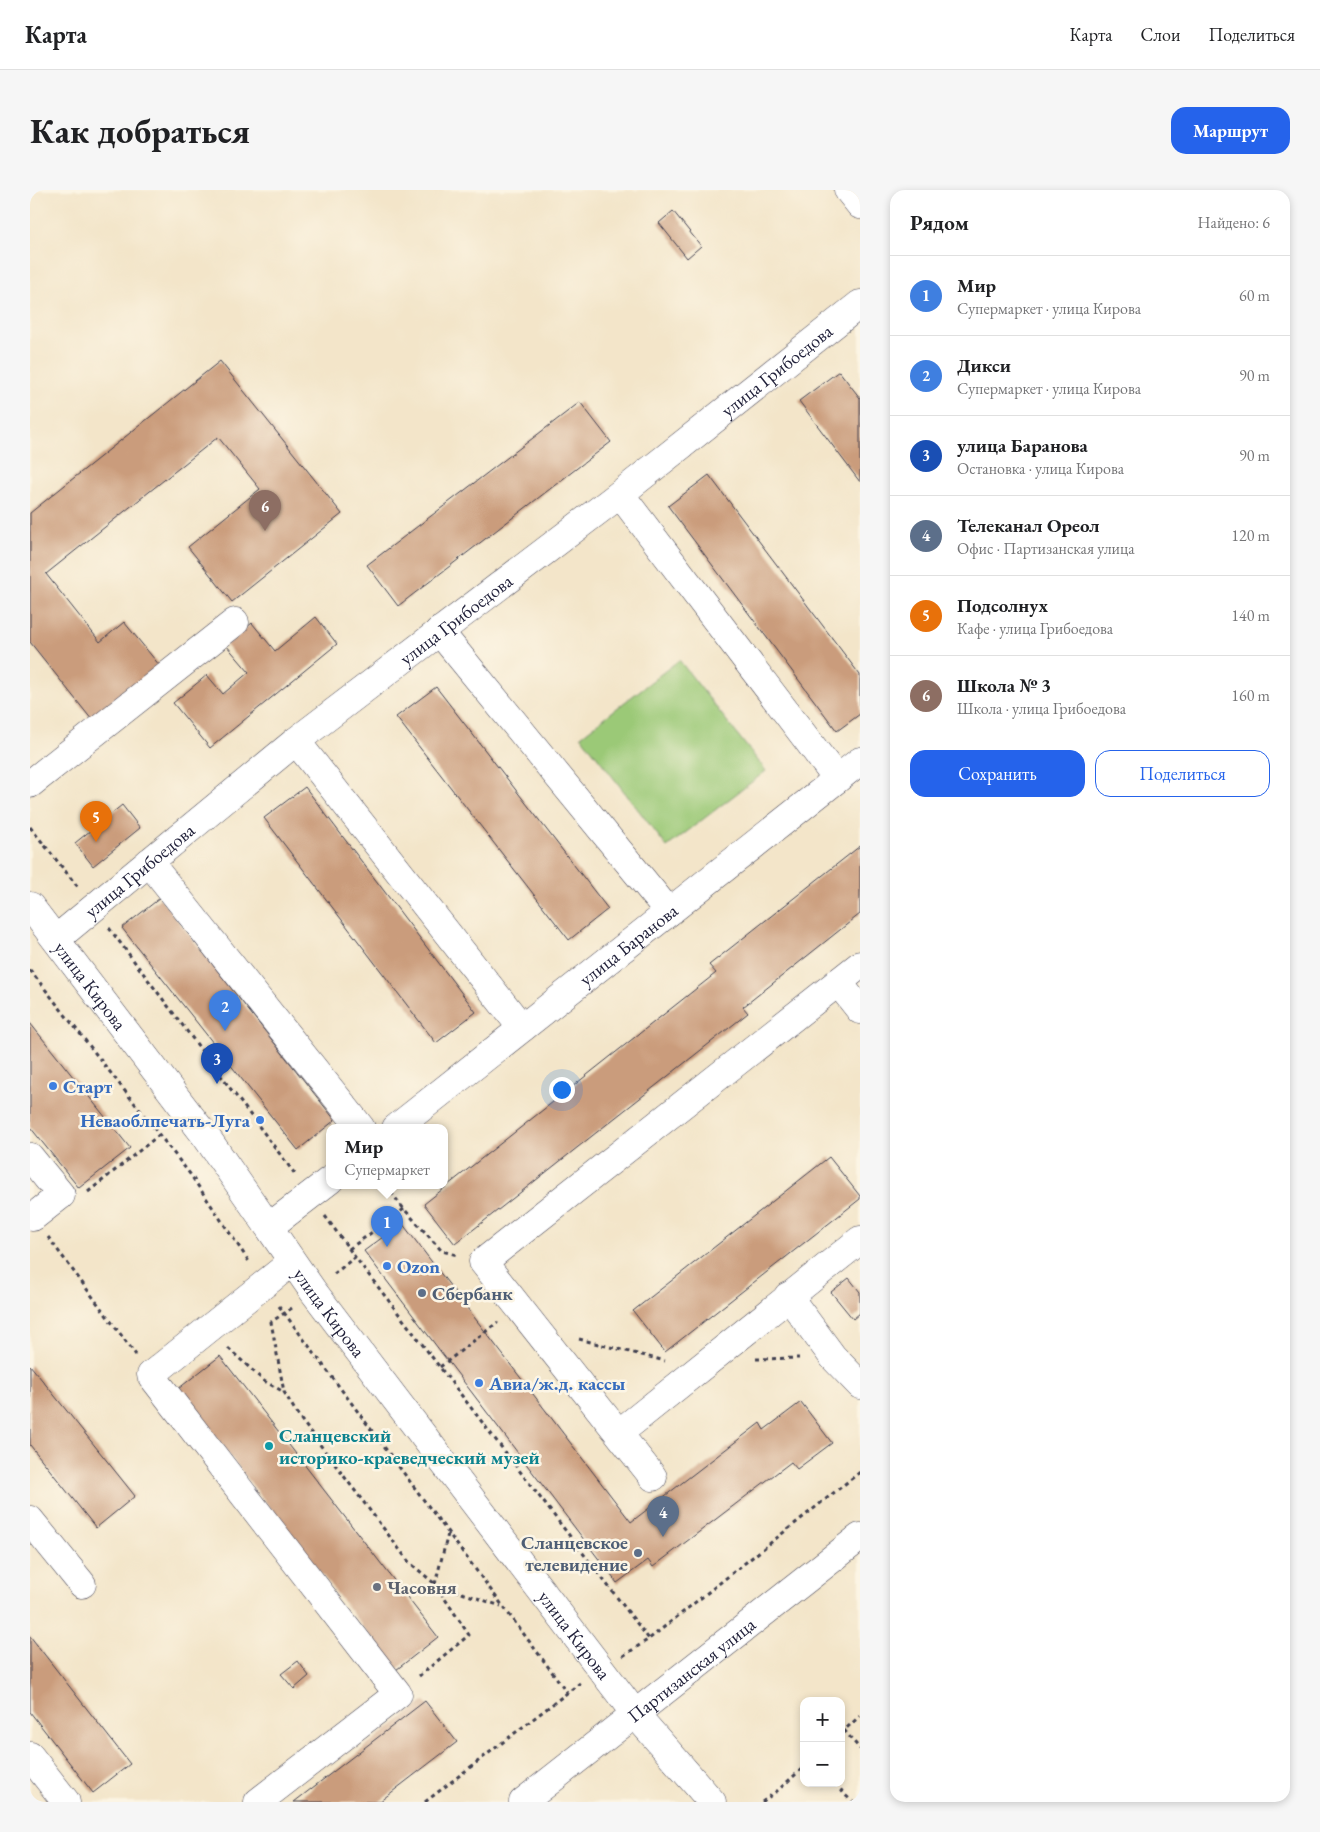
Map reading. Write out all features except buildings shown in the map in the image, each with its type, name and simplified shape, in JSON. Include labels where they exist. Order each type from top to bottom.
[{"type":"street","points":[[848,190],[860,204]]},
{"type":"street","name":"улица Грибоедова","points":[[56,939],[296,741],[620,494],[860,304]]},
{"type":"street","points":[[620,494],[836,779]]},
{"type":"street","points":[[30,784],[235,622]]},
{"type":"street","points":[[439,631],[669,912]]},
{"type":"street","points":[[296,741],[522,1028]]},
{"type":"street","name":"улица Баранова","points":[[401,1124],[860,761]]},
{"type":"street","points":[[149,862],[358,1124]]},
{"type":"street","name":"улица Кирова","points":[[30,906],[207,1138],[313,1291],[601,1670],[636,1715],[712,1802]]},
{"type":"street","points":[[653,1477],[483,1262],[860,965]]},
{"type":"street","points":[[838,982],[860,1010]]},
{"type":"street","points":[[30,1157],[61,1195],[33,1217]]},
{"type":"street","points":[[269,1227],[320,1188]]},
{"type":"street","points":[[619,1433],[860,1240]]},
{"type":"street","points":[[258,1802],[398,1694],[151,1375],[209,1329],[232,1304],[264,1284],[292,1262]]},
{"type":"street","points":[[788,1296],[833,1356],[860,1385]]},
{"type":"street","points":[[30,1520],[82,1584]]},
{"type":"street","name":"Партизанская улица","points":[[523,1802],[860,1537]]},
{"type":"street","points":[[30,1756],[66,1802]]},
{"type":"path","points":[[30,827],[320,1188],[349,1249],[650,1639]]},
{"type":"path","points":[[30,970],[190,1174],[284,1314],[567,1692]]},
{"type":"path","points":[[61,1195],[82,1196],[159,1135]]},
{"type":"path","points":[[388,1189],[442,1251],[483,1262]]},
{"type":"path","points":[[349,1249],[404,1209]]},
{"type":"path","points":[[33,1217],[151,1375]]},
{"type":"path","points":[[440,1367],[518,1306]]},
{"type":"path","points":[[284,1314],[271,1322],[284,1392],[299,1416],[409,1562],[435,1584],[469,1635],[398,1694]]},
{"type":"path","points":[[209,1329],[264,1381],[284,1392]]},
{"type":"path","points":[[425,1802],[567,1692],[650,1639],[860,1472]]},
{"type":"path","points":[[435,1584],[448,1533]]},
{"type":"path","points":[[435,1584],[503,1606]]},
{"type":"path","points":[[845,1730],[860,1716]]},
{"type":"path","points":[[845,1734],[860,1749]]},
{"type":"path","points":[[762,1802],[800,1771]]},
{"type":"path","points":[[839,1787],[854,1802]]},
{"type":"green space","points":[[679,660],[766,771],[667,847],[581,736]]},
{"type":"place","name":"Школа № 3","points":[[265,531]]},
{"type":"place","name":"Подсолнух","points":[[96,842]]},
{"type":"place","name":"Дикси","points":[[225,1031]]},
{"type":"place","name":"улица Баранова","points":[[217,1084]]},
{"type":"place","name":"Старт","points":[[53,1086]]},
{"type":"place","name":"Неваоблпечать-Луга","points":[[260,1120]]},
{"type":"place","name":"Мир","points":[[387,1247]]},
{"type":"place","name":"Ozon","points":[[387,1266]]},
{"type":"place","name":"Сбербанк","points":[[422,1293]]},
{"type":"place","name":"Авиа/ж.д. кассы","points":[[479,1383]]},
{"type":"place","name":"Сланцевский историко-краеведческий музей","points":[[269,1446]]},
{"type":"place","name":"Телеканал Ореол","points":[[663,1537]]},
{"type":"place","name":"Сланцевское телевидение","points":[[638,1553]]},
{"type":"place","name":"Часовня","points":[[377,1587]]}]
